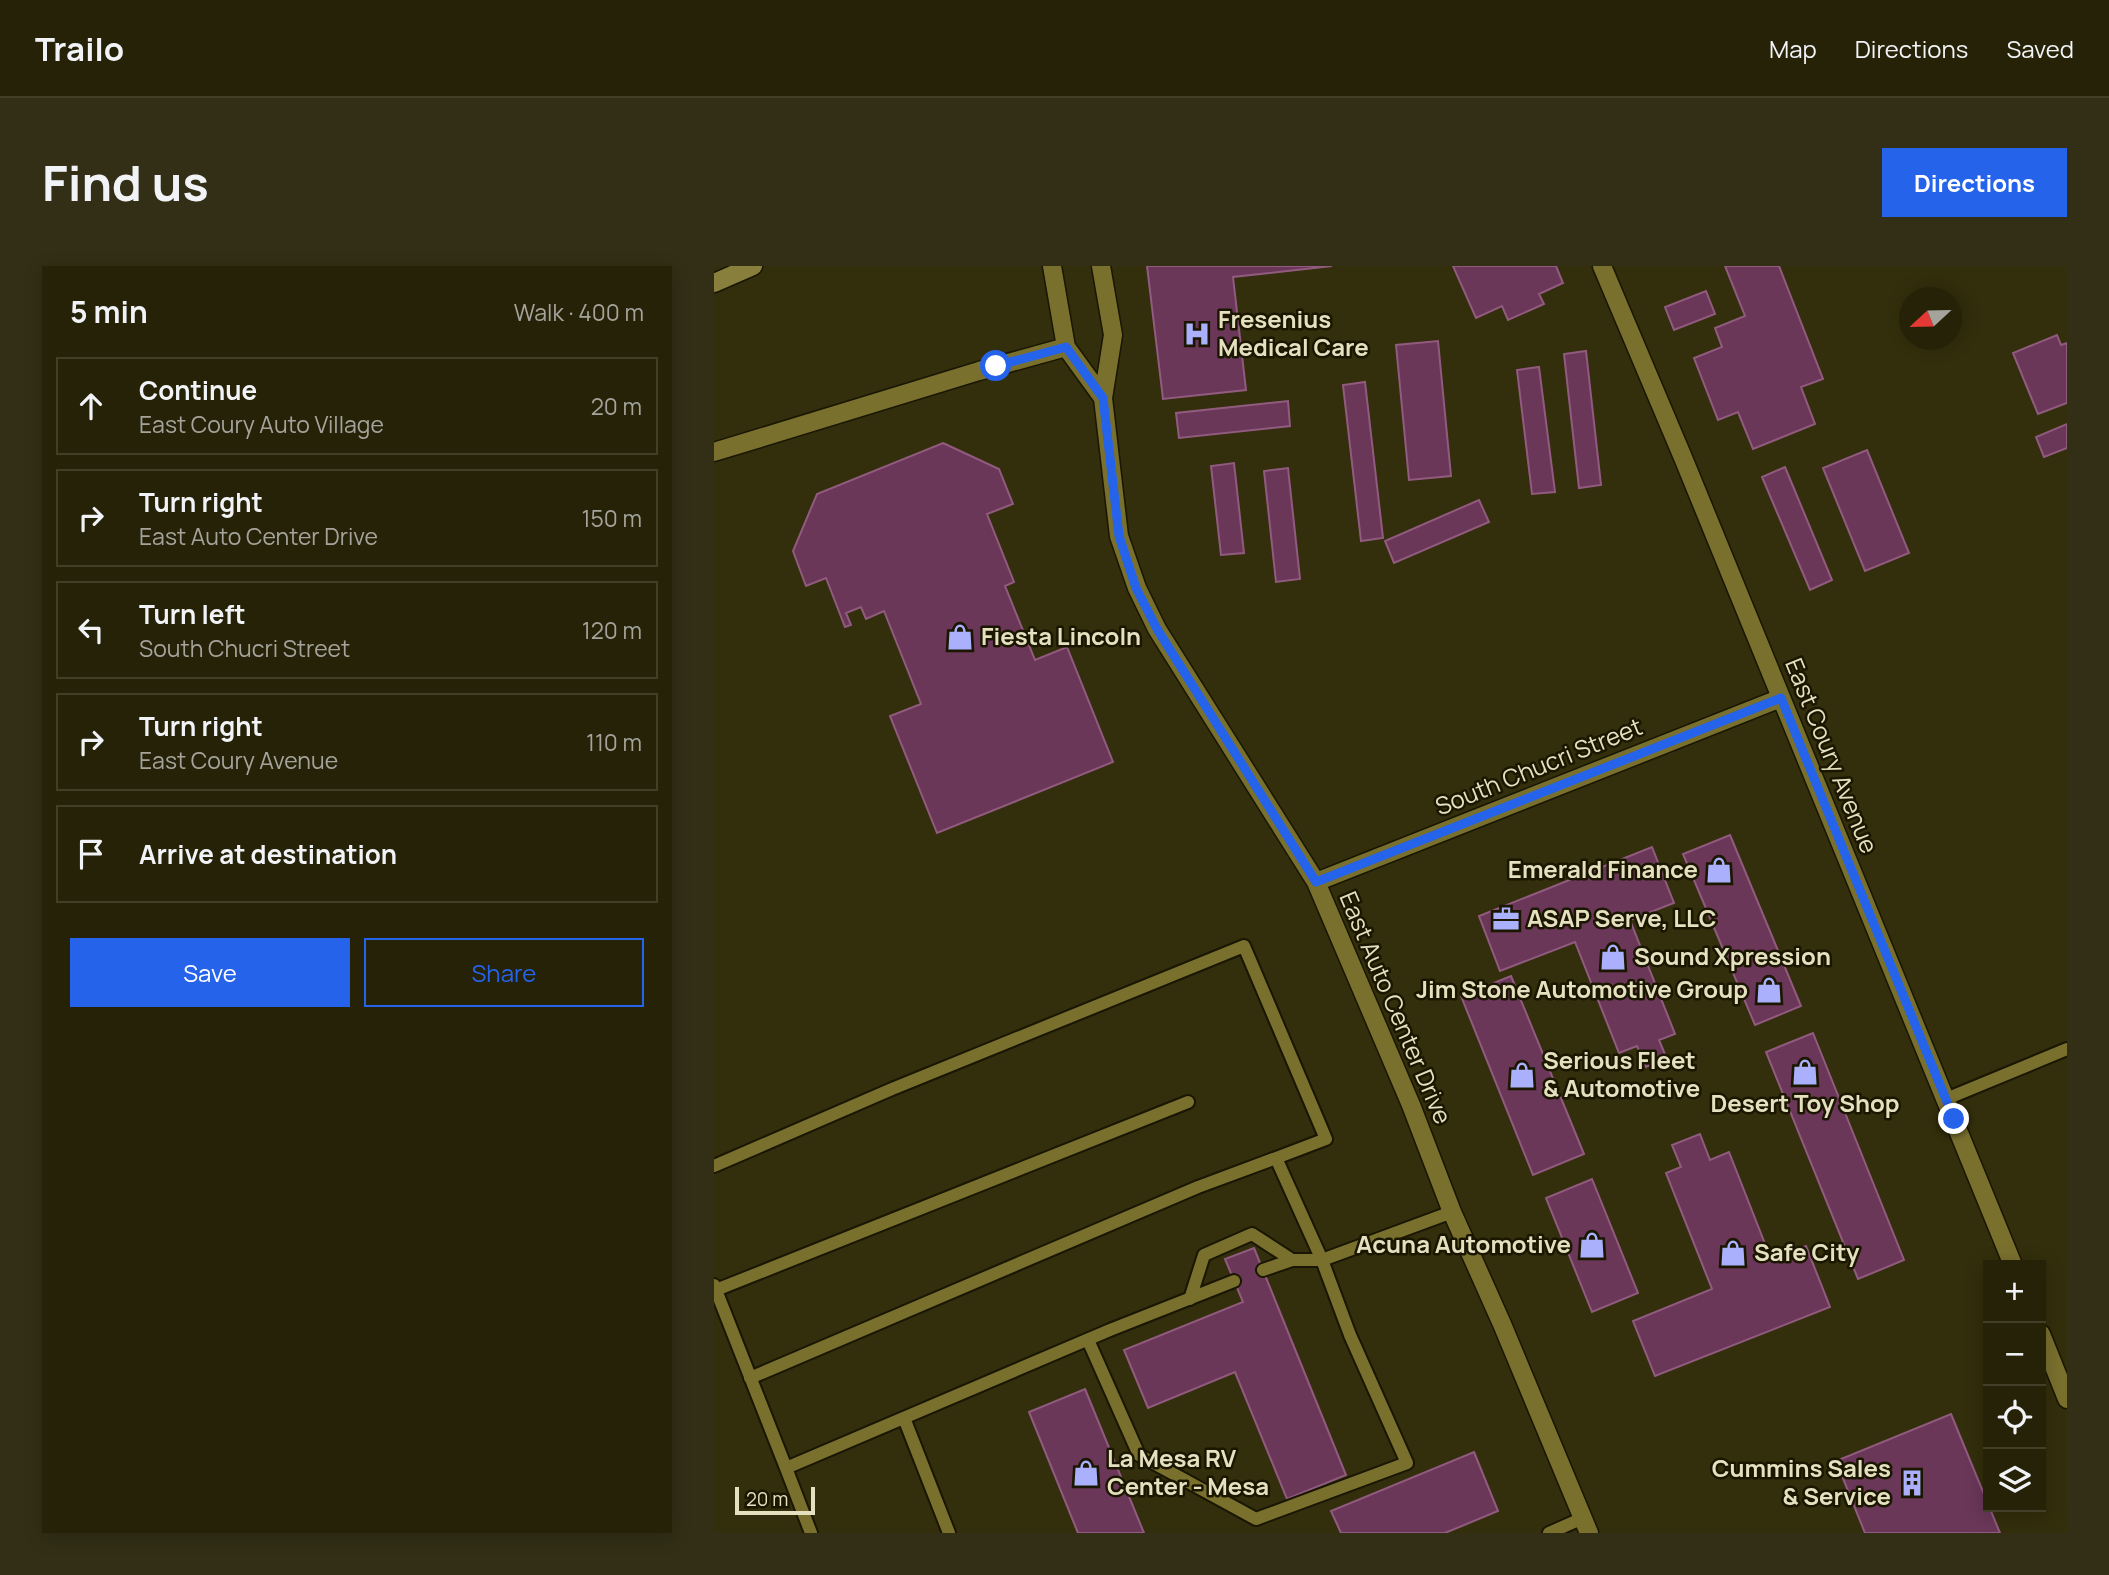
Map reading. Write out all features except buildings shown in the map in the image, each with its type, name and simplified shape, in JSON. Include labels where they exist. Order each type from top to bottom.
[{"type":"main road","points":[[714,283],[753,266]]},
{"type":"street","name":"East Auto Center Drive","points":[[1052,266],[1066,347],[1103,398]]},
{"type":"street","name":"East Auto Center Drive","points":[[1101,266],[1113,335],[1103,398],[1119,536],[1136,588],[1157,629],[1316,882],[1406,1093],[1452,1212],[1586,1526]]},
{"type":"street","name":"East Coury Avenue","points":[[1602,266],[2011,1260]]},
{"type":"street","points":[[714,452],[1066,347]]},
{"type":"street","name":"South Chucri Street","points":[[1316,882],[1781,698]]},
{"type":"street","points":[[2046,1346],[2067,1399]]},
{"type":"lane","points":[[714,1166],[892,1089],[1244,946],[1326,1139],[1198,1187],[750,1378]]},
{"type":"lane","points":[[1946,1099],[2067,1049]]},
{"type":"lane","points":[[811,1533],[715,1288],[1188,1102]]},
{"type":"lane","points":[[1088,1340],[1139,1455],[1256,1519],[1408,1462],[1350,1335],[1322,1260],[1276,1158]]},
{"type":"lane","points":[[1263,1270],[1292,1260],[1322,1260],[1452,1212]]},
{"type":"lane","points":[[1190,1299],[1204,1255],[1252,1234],[1292,1260]]},
{"type":"lane","points":[[786,1468],[1234,1281]]},
{"type":"lane","points":[[904,1418],[949,1533]]},
{"type":"lane","points":[[1549,1533],[1586,1526]]},
{"type":"place","name":"Fresenius Medical Care","points":[[1197,334]]},
{"type":"place","name":"Fiesta Lincoln","points":[[960,637]]},
{"type":"place","name":"Emerald Finance","points":[[1719,870]]},
{"type":"place","name":"ASAP Serve, LLC","points":[[1506,919]]},
{"type":"place","name":"Sound Xpression","points":[[1613,957]]},
{"type":"place","name":"Jim Stone Automotive Group","points":[[1769,990]]},
{"type":"place","name":"Desert Toy Shop","points":[[1805,1072]]},
{"type":"place","name":"Serious Fleet & Automotive","points":[[1522,1075]]},
{"type":"place","name":"Acuna Automotive","points":[[1592,1245]]},
{"type":"place","name":"Safe City","points":[[1733,1253]]},
{"type":"place","name":"La Mesa RV Center - Mesa","points":[[1086,1473]]},
{"type":"place","name":"Cummins Sales & Service","points":[[1912,1483]]},
{"type":"route","points":[[996,366],[1066,347],[1103,398],[1119,536],[1136,588],[1157,629],[1316,882],[1781,698],[1954,1119]]}]
